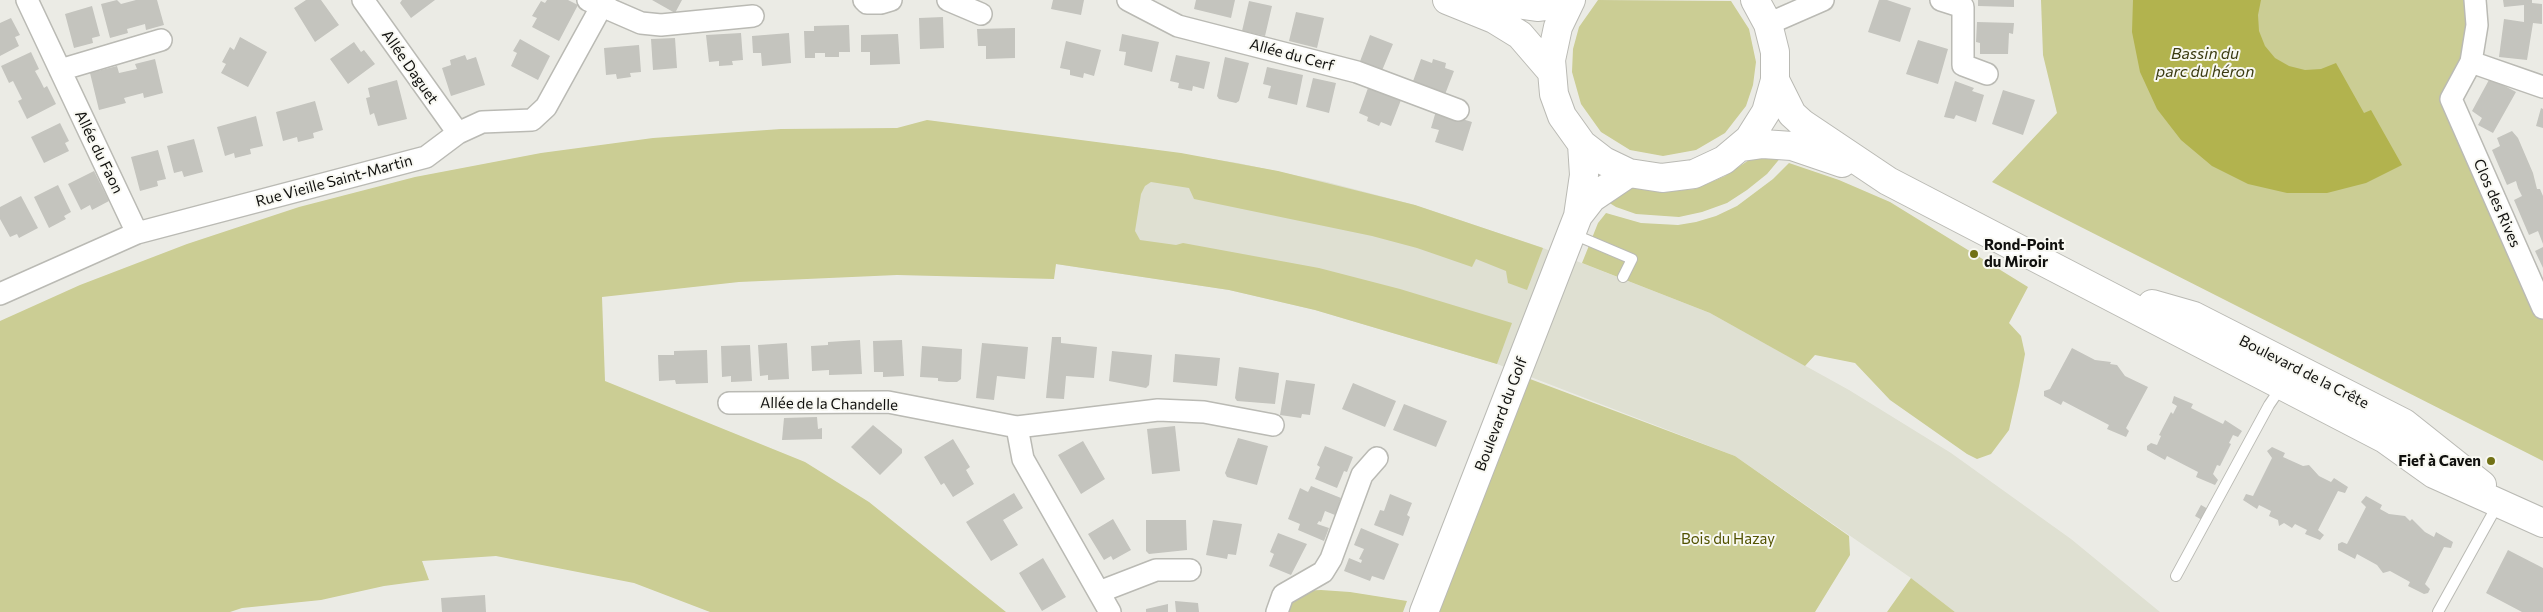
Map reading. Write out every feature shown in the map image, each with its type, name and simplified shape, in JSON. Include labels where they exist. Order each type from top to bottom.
[{"type":"main road","points":[[1446,0],[1494,19],[1520,35],[1551,71]]},
{"type":"main road","points":[[1488,0],[1537,7],[1570,2]]},
{"type":"main road","points":[[1570,2],[1554,38],[1551,71],[1558,105],[1568,126],[1582,144],[1604,161],[1629,173],[1650,178],[1683,177],[1714,166],[1742,147],[1756,131],[1766,112],[1775,80],[1776,52],[1768,24],[1755,0]]},
{"type":"main road","name":"Boulevard de la Crête","points":[[1775,80],[1792,114],[1803,124],[1888,181],[2086,284],[2290,377],[2385,439],[2434,474],[2543,522]]},
{"type":"main road","name":"Boulevard du Golf","points":[[1424,612],[1570,235],[1584,175],[1582,144]]},
{"type":"main road","name":"Boulevard de la Crête","points":[[1742,147],[1763,144],[1792,146],[1888,181]]},
{"type":"main road","name":"Boulevard du Golf","points":[[1570,235],[1592,198],[1629,173]]},
{"type":"street","name":"Allée du Faon","points":[[26,0],[137,234]]},
{"type":"street","name":"Allée Daguet","points":[[363,0],[458,133]]},
{"type":"street","points":[[864,0],[880,3],[891,0]]},
{"type":"street","points":[[948,0],[981,14]]},
{"type":"street","name":"Allée du Cerf","points":[[1128,0],[1178,26],[1357,72],[1458,110]]},
{"type":"street","points":[[1768,24],[1823,0]]},
{"type":"street","points":[[1941,0],[1963,3],[1963,65],[1988,74]]},
{"type":"street","points":[[2475,0],[2477,25],[2471,62],[2543,87]]},
{"type":"street","points":[[598,2],[641,23],[661,25],[753,16]]},
{"type":"street","name":"Rue Vieille Saint-Martin","points":[[0,294],[137,234],[426,157],[458,133],[482,122],[526,122],[540,114],[598,2]]},
{"type":"street","points":[[60,70],[161,40]]},
{"type":"street","name":"Clos des Rives","points":[[2471,62],[2451,99],[2543,308]]},
{"type":"street","name":"Allée de la Chandelle","points":[[729,403],[888,402],[1017,427],[1158,410],[1204,412],[1274,425]]},
{"type":"street","points":[[1017,427],[1023,459],[1110,612]]},
{"type":"street","points":[[1277,612],[1283,595],[1322,572],[1331,559],[1362,475],[1377,458]]},
{"type":"street","points":[[1100,592],[1156,570],[1190,570]]},
{"type":"lane","points":[[1570,235],[1632,259],[1623,277]]},
{"type":"lane","points":[[2176,576],[2269,405],[2290,377]]},
{"type":"lane","points":[[2438,612],[2499,502]]},
{"type":"shaded area","points":[[1122,145],[1238,163],[1327,182],[1415,205],[1543,248],[1710,313],[1849,390],[1951,453],[2071,539],[2160,612],[1955,612],[1911,578],[1735,456],[1497,364],[1315,310],[1229,290],[1056,264]]},
{"type":"green space","points":[[1598,0],[1731,1],[1749,29],[1756,62],[1753,85],[1746,106],[1725,133],[1696,150],[1663,156],[1630,150],[1601,132],[1581,104],[1572,72],[1573,49],[1579,27]]},
{"type":"green space","points":[[2041,0],[2471,0],[2466,53],[2446,93],[2543,315],[2543,461],[1992,182],[2057,113],[2043,55]]},
{"type":"green space","points":[[927,120],[1181,153],[1278,171],[1415,205],[1543,248],[1527,290],[1508,283],[1506,271],[1476,259],[1472,267],[1417,248],[1372,236],[1194,199],[1189,188],[1151,182],[1145,186],[1141,194],[1135,231],[1140,240],[1176,245],[1183,243],[1319,268],[1400,289],[1512,323],[1497,364],[1315,310],[1229,290],[1056,264],[1054,279],[897,275],[739,282],[602,297],[605,381],[805,462],[869,502],[1006,612],[710,612],[634,583],[496,556],[422,561],[429,580],[384,586],[321,600],[242,608],[230,612],[0,612],[0,321],[80,285],[187,244],[299,207],[415,177],[541,153],[653,138],[781,129],[897,128]]},
{"type":"green space","points":[[1782,156],[1767,174],[1747,190],[1727,203],[1702,212],[1679,217],[1636,214],[1616,207],[1603,199],[1624,189],[1634,188],[1661,192],[1695,189],[1725,176],[1752,158]]},
{"type":"green space","points":[[1789,163],[1839,180],[1890,202],[2028,287],[2009,323],[2021,336],[2025,354],[2019,386],[2009,430],[1991,454],[1977,459],[1967,454],[1890,400],[1855,363],[1815,355],[1805,366],[1710,313],[1582,263],[1598,223],[1606,213],[1641,223],[1678,225],[1696,222],[1716,216],[1737,206],[1773,179]]},
{"type":"green space","name":"Bois du Hazay","points":[[1530,379],[1735,456],[1849,536],[1850,555],[1815,612],[1436,612]]},
{"type":"green space","points":[[1911,578],[1955,612],[1887,612]]},
{"type":"green space","points":[[1299,591],[1350,592],[1407,601],[1403,612],[1287,612],[1288,606]]},
{"type":"water","name":"Bassin du parc du héron","points":[[2133,0],[2261,0],[2258,15],[2259,31],[2265,46],[2275,58],[2289,66],[2305,70],[2321,69],[2336,63],[2364,113],[2371,110],[2402,165],[2366,183],[2327,193],[2287,193],[2248,184],[2212,166],[2181,140],[2157,109],[2140,72],[2132,32]]},
{"type":"building","points":[[117,0],[121,4],[136,0],[157,0],[164,25],[146,30],[145,24],[127,29],[128,33],[110,38],[101,4]]},
{"type":"building","points":[[306,0],[321,0],[339,25],[315,42],[294,8]]},
{"type":"building","points":[[402,0],[435,0],[411,18],[400,3]]},
{"type":"building","points":[[547,0],[568,0],[578,5],[559,41],[532,27],[537,18],[532,16],[541,1],[545,3]]},
{"type":"building","points":[[652,0],[682,0],[675,13]]},
{"type":"building","points":[[1053,0],[1084,0],[1081,15],[1051,9]]},
{"type":"building","points":[[1196,0],[1235,0],[1231,18],[1194,9]]},
{"type":"building","points":[[1879,0],[1887,0],[1911,8],[1900,42],[1868,32]]},
{"type":"building","points":[[1978,0],[2014,0],[2014,7],[1978,6]]},
{"type":"building","points":[[2503,0],[2532,0],[2532,3],[2542,4],[2542,24],[2533,23],[2527,60],[2499,57],[2504,19],[2524,22],[2524,5],[2504,7]]},
{"type":"building","points":[[1249,1],[1272,6],[1265,36],[1242,31]]},
{"type":"building","points":[[92,6],[100,36],[92,38],[93,43],[74,48],[65,14]]},
{"type":"building","points":[[1296,12],[1324,18],[1317,48],[1289,41]]},
{"type":"building","points":[[943,17],[944,48],[920,49],[919,18]]},
{"type":"building","points":[[11,18],[20,35],[15,37],[19,46],[0,56],[0,23]]},
{"type":"building","points":[[1977,22],[2014,23],[2013,34],[2009,33],[2008,54],[1980,54],[1980,43],[1976,42]]},
{"type":"building","points":[[849,25],[850,52],[839,52],[839,57],[825,57],[825,53],[815,53],[815,58],[805,58],[804,31],[814,31],[814,26]]},
{"type":"building","points":[[1015,28],[1015,58],[986,59],[986,46],[978,46],[977,29]]},
{"type":"building","points":[[741,33],[743,60],[732,61],[733,65],[719,66],[719,61],[709,62],[706,35]]},
{"type":"building","points":[[789,33],[791,63],[762,66],[761,53],[753,53],[752,36]]},
{"type":"building","points":[[898,34],[900,64],[870,65],[870,52],[861,52],[861,35]]},
{"type":"building","points":[[1122,34],[1159,42],[1152,72],[1124,65],[1126,52],[1119,51]]},
{"type":"building","points":[[1370,35],[1393,44],[1381,73],[1359,64]]},
{"type":"building","points":[[240,37],[267,52],[248,87],[221,73],[226,64],[222,62],[230,47],[234,50]]},
{"type":"building","points":[[675,38],[677,68],[653,70],[651,39]]},
{"type":"building","points":[[520,39],[550,56],[538,80],[511,66],[517,53],[513,51]]},
{"type":"building","points":[[1918,40],[1948,49],[1938,84],[1906,74]]},
{"type":"building","points":[[1066,41],[1101,50],[1094,76],[1084,73],[1083,78],[1070,75],[1070,70],[1060,68]]},
{"type":"building","points":[[354,42],[361,52],[364,50],[375,64],[348,84],[330,59]]},
{"type":"building","points":[[639,45],[641,72],[630,73],[631,77],[617,79],[616,74],[606,75],[604,48]]},
{"type":"building","points":[[31,52],[39,69],[35,71],[44,88],[47,86],[56,104],[27,119],[18,101],[22,99],[13,81],[9,83],[1,66]]},
{"type":"building","points":[[465,55],[467,60],[476,57],[485,85],[451,96],[442,68],[451,65],[450,60]]},
{"type":"building","points":[[1176,55],[1210,62],[1204,89],[1193,86],[1192,91],[1178,88],[1179,83],[1170,81]]},
{"type":"building","points":[[1225,57],[1249,63],[1239,101],[1236,103],[1219,99],[1217,96]]},
{"type":"building","points":[[155,59],[163,93],[144,98],[143,93],[124,98],[126,103],[99,110],[90,73],[117,66],[119,73],[137,69],[135,64]]},
{"type":"building","points":[[1421,59],[1432,63],[1433,59],[1446,63],[1445,68],[1454,71],[1444,97],[1412,84]]},
{"type":"building","points":[[1267,67],[1303,75],[1297,105],[1268,98],[1271,86],[1263,84]]},
{"type":"building","points":[[1313,78],[1336,83],[1329,113],[1306,107]]},
{"type":"building","points":[[2490,78],[2516,92],[2493,133],[2478,125],[2482,118],[2472,111]]},
{"type":"building","points":[[397,80],[407,119],[378,126],[374,113],[370,115],[366,98],[370,97],[368,88]]},
{"type":"building","points":[[1955,81],[1974,88],[1972,91],[1984,95],[1976,122],[1956,115],[1954,119],[1944,117]]},
{"type":"building","points":[[1368,88],[1401,100],[1391,126],[1381,122],[1379,126],[1367,121],[1368,117],[1359,113]]},
{"type":"building","points":[[2003,90],[2035,100],[2023,135],[1992,124]]},
{"type":"building","points":[[315,101],[323,130],[313,133],[314,138],[298,142],[297,137],[283,141],[276,112]]},
{"type":"building","points":[[2541,108],[2543,109],[2543,128],[2536,126]]},
{"type":"building","points":[[1436,111],[1472,122],[1463,151],[1435,142],[1439,130],[1431,128]]},
{"type":"building","points":[[256,116],[263,146],[250,149],[251,154],[235,158],[234,153],[225,156],[217,127]]},
{"type":"building","points":[[60,123],[69,141],[65,143],[69,151],[44,163],[31,137]]},
{"type":"building","points":[[2512,131],[2518,138],[2533,173],[2537,189],[2540,189],[2543,196],[2543,244],[2538,231],[2529,235],[2514,200],[2522,196],[2516,181],[2507,185],[2492,150],[2500,146],[2497,138]]},
{"type":"building","points":[[194,139],[203,172],[184,177],[182,171],[174,173],[167,146]]},
{"type":"building","points":[[158,150],[166,179],[157,181],[158,186],[140,191],[131,157]]},
{"type":"building","points":[[94,171],[109,201],[92,210],[90,205],[81,210],[68,184]]},
{"type":"building","points":[[58,185],[71,212],[64,216],[66,219],[49,228],[34,197]]},
{"type":"building","points":[[21,196],[38,228],[19,238],[17,234],[10,237],[0,219],[0,207]]},
{"type":"building","points":[[2543,247],[2543,268],[2535,251]]},
{"type":"building","points":[[1052,337],[1061,337],[1061,343],[1097,347],[1094,378],[1066,376],[1064,399],[1046,398]]},
{"type":"building","points":[[860,340],[862,374],[829,375],[829,370],[812,371],[811,346],[828,345],[828,342]]},
{"type":"building","points":[[902,340],[904,376],[883,377],[883,372],[874,372],[873,341]]},
{"type":"building","points":[[787,343],[789,379],[768,380],[768,375],[760,376],[758,345]]},
{"type":"building","points":[[982,343],[1028,347],[1025,379],[997,376],[994,400],[976,398]]},
{"type":"building","points":[[750,345],[752,381],[731,382],[731,376],[722,377],[721,346]]},
{"type":"building","points":[[922,346],[962,349],[961,379],[957,382],[947,382],[938,381],[938,378],[920,377]]},
{"type":"building","points":[[2072,348],[2095,360],[2111,362],[2110,364],[2117,365],[2125,376],[2148,387],[2126,428],[2129,431],[2126,437],[2107,429],[2109,425],[2063,401],[2061,405],[2044,396],[2044,391],[2050,389]]},
{"type":"building","points":[[707,350],[708,383],[676,384],[675,380],[659,381],[658,355],[674,355],[674,351]]},
{"type":"building","points":[[1112,351],[1152,355],[1149,385],[1146,388],[1109,381]]},
{"type":"building","points":[[1175,354],[1220,358],[1217,386],[1173,382]]},
{"type":"building","points":[[1239,367],[1279,373],[1275,404],[1237,401],[1235,398]]},
{"type":"building","points":[[1286,380],[1315,384],[1310,415],[1302,414],[1301,418],[1280,415]]},
{"type":"building","points":[[1353,383],[1396,401],[1385,427],[1342,409]]},
{"type":"building","points":[[2174,396],[2193,404],[2191,408],[2223,424],[2225,420],[2242,431],[2238,437],[2233,435],[2229,443],[2231,444],[2220,466],[2217,465],[2213,474],[2218,480],[2215,485],[2196,477],[2198,472],[2167,456],[2165,460],[2147,450],[2147,446],[2151,443],[2157,445],[2161,436],[2159,435],[2171,412],[2173,414],[2177,406],[2172,403]]},
{"type":"building","points":[[1404,404],[1447,421],[1436,447],[1393,430]]},
{"type":"building","points":[[817,417],[818,429],[822,428],[822,439],[782,440],[784,418]]},
{"type":"building","points":[[873,425],[902,449],[902,453],[880,475],[851,447]]},
{"type":"building","points":[[1175,426],[1180,471],[1152,474],[1147,429]]},
{"type":"building","points":[[1238,438],[1268,446],[1257,485],[1227,477],[1225,473]]},
{"type":"building","points":[[953,439],[970,467],[966,470],[974,484],[953,497],[944,483],[941,485],[924,457]]},
{"type":"building","points":[[1083,441],[1105,479],[1081,494],[1058,455]]},
{"type":"building","points":[[1325,446],[1353,457],[1347,472],[1344,471],[1337,488],[1315,479],[1320,467],[1317,465]]},
{"type":"building","points":[[2272,447],[2285,453],[2283,457],[2303,466],[2309,465],[2319,476],[2331,482],[2334,478],[2348,487],[2345,493],[2338,491],[2318,530],[2324,535],[2320,540],[2305,534],[2307,530],[2295,524],[2292,528],[2284,523],[2279,526],[2278,520],[2269,516],[2271,511],[2259,505],[2257,509],[2243,500],[2246,494],[2253,496],[2272,458],[2267,451]]},
{"type":"building","points":[[1311,486],[1341,498],[1335,515],[1325,511],[1321,522],[1319,521],[1317,524],[1329,528],[1324,541],[1298,530],[1300,524],[1288,519],[1300,488],[1308,492]]},
{"type":"building","points":[[1014,493],[1023,508],[1003,520],[1018,545],[991,561],[966,522]]},
{"type":"building","points":[[1390,494],[1412,503],[1407,515],[1410,517],[1403,536],[1374,525],[1380,510],[1384,511]]},
{"type":"building","points":[[2366,496],[2382,505],[2380,509],[2389,514],[2405,516],[2410,521],[2412,519],[2425,532],[2434,537],[2436,532],[2453,542],[2451,548],[2444,547],[2425,584],[2430,589],[2428,593],[2424,594],[2408,586],[2410,582],[2390,571],[2383,573],[2377,565],[2357,554],[2355,559],[2338,550],[2338,544],[2342,542],[2347,544],[2366,507],[2361,502]]},
{"type":"building","points":[[2201,505],[2208,509],[2202,520],[2195,516]]},
{"type":"building","points":[[1113,519],[1131,550],[1113,560],[1111,556],[1104,560],[1088,534]]},
{"type":"building","points":[[1146,520],[1186,520],[1187,550],[1149,554],[1146,551]]},
{"type":"building","points":[[1213,520],[1242,524],[1236,555],[1228,554],[1227,559],[1206,555]]},
{"type":"building","points":[[1361,528],[1399,544],[1384,580],[1372,576],[1370,581],[1344,571],[1349,558],[1361,563],[1362,560],[1359,559],[1364,549],[1354,545]]},
{"type":"building","points":[[1278,533],[1307,544],[1291,575],[1269,566],[1274,554],[1270,552]]},
{"type":"building","points":[[2508,550],[2543,568],[2543,612],[2522,612],[2486,593]]},
{"type":"building","points":[[1043,558],[1066,597],[1042,611],[1019,573]]},
{"type":"building","points":[[485,595],[486,612],[442,612],[441,598]]},
{"type":"building","points":[[1175,601],[1198,603],[1199,612],[1176,612]]},
{"type":"building","points":[[1168,604],[1168,612],[1146,612],[1146,609]]},
{"type":"place","name":"Rond-Point du Miroir","points":[[1974,254]]},
{"type":"place","name":"Fief à Caven","points":[[2491,461]]}]
